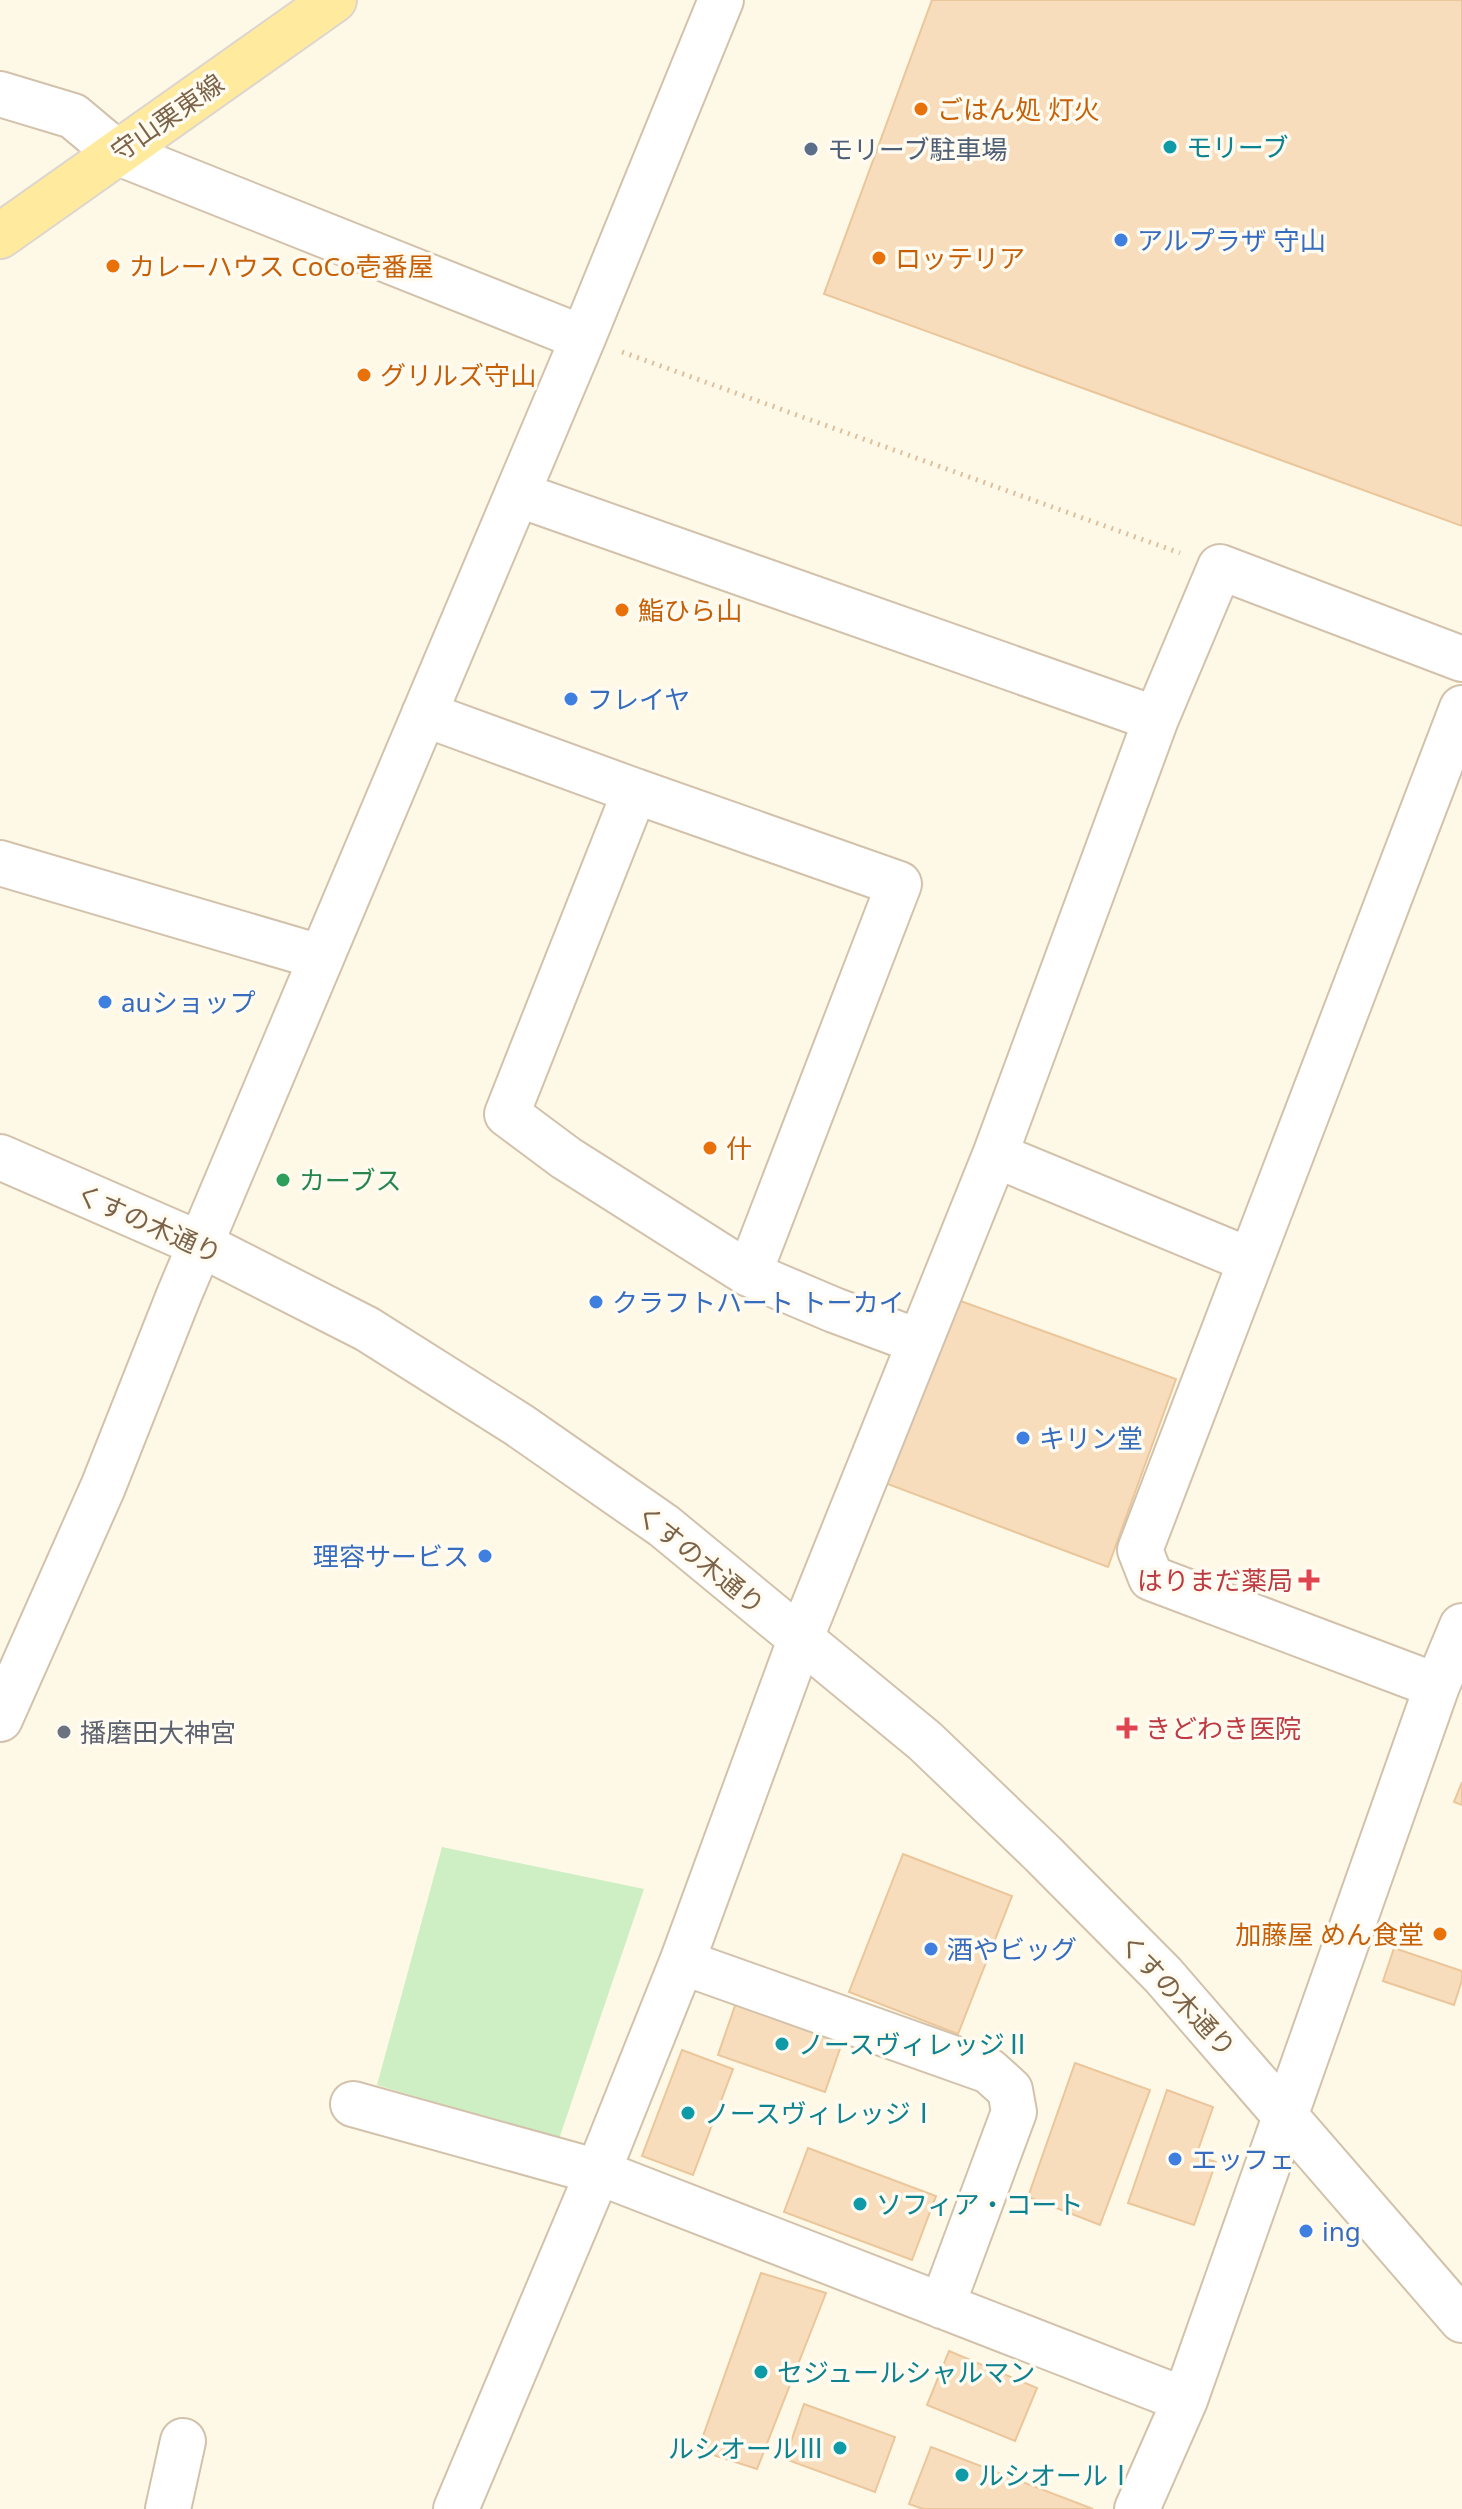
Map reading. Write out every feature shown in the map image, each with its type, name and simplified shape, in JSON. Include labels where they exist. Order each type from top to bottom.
[{"type":"main road","name":"守山栗東線","points":[[0,236],[334,0]]},
{"type":"street","points":[[0,1719],[103,1487],[179,1295],[583,338],[721,0]]},
{"type":"street","points":[[0,94],[73,116],[116,152],[583,338]]},
{"type":"street","points":[[517,494],[1156,719]]},
{"type":"street","points":[[456,2509],[598,2172],[682,1962],[800,1640],[995,1155],[1156,719],[1220,567],[1462,659]]},
{"type":"street","points":[[1437,1686],[1151,1578],[1140,1550],[1462,708]]},
{"type":"street","points":[[424,714],[899,884],[749,1274]]},
{"type":"street","points":[[635,791],[507,1114],[566,1158],[749,1274],[920,1342]]},
{"type":"street","points":[[0,863],[320,957]]},
{"type":"street","points":[[995,1155],[1249,1260]]},
{"type":"street","name":"くすの木通り","points":[[0,1157],[202,1245],[367,1329],[519,1425],[664,1526],[925,1741],[1032,1844],[1163,1975],[1462,2320]]},
{"type":"street","points":[[1137,2509],[1185,2400],[1437,1686],[1462,1626]]},
{"type":"street","points":[[682,1962],[989,2071],[1010,2090],[1014,2112],[942,2306]]},
{"type":"street","points":[[353,2104],[598,2172],[1185,2400]]},
{"type":"street","points":[[168,2509],[183,2441]]},
{"type":"path","points":[[583,338],[1220,567]]},
{"type":"green space","points":[[442,1847],[644,1889],[559,2139],[377,2085]]},
{"type":"building","name":"モリーブ","points":[[932,0],[1462,0],[1462,526],[824,294]]},
{"type":"building","points":[[955,1299],[1176,1379],[1108,1567],[885,1483]]},
{"type":"building","points":[[1462,1782],[1462,1805],[1454,1802]]},
{"type":"building","points":[[903,1854],[1012,1896],[958,2034],[849,1992]]},
{"type":"building","points":[[1394,1948],[1462,1971],[1454,2005],[1383,1981]]},
{"type":"building","name":"ノースヴィレッジⅡ","points":[[738,1997],[845,2034],[825,2092],[718,2055]]},
{"type":"building","name":"ノースヴィレッジⅠ","points":[[682,2050],[733,2069],[693,2175],[642,2156]]},
{"type":"building","points":[[1075,2063],[1150,2090],[1100,2225],[1028,2197]]},
{"type":"building","name":"エッフェ","points":[[1167,2090],[1213,2107],[1196,2156],[1216,2162],[1194,2225],[1128,2203]]},
{"type":"building","name":"ソフィア・コート","points":[[808,2148],[936,2196],[912,2260],[784,2212]]},
{"type":"building","name":"セジュールシャルマン","points":[[761,2273],[826,2293],[757,2469],[698,2450]]},
{"type":"building","points":[[949,2351],[1037,2388],[1015,2441],[927,2405]]},
{"type":"building","name":"ルシオールⅢ","points":[[804,2404],[895,2437],[875,2492],[785,2459]]},
{"type":"building","name":"ルシオールⅠ","points":[[931,2447],[1093,2509],[923,2509],[909,2504]]},
{"type":"place","name":"ごはん処 灯火","points":[[921,109]]},
{"type":"place","name":"モリーブ","points":[[1170,147]]},
{"type":"place","name":"モリーブ駐車場","points":[[811,149]]},
{"type":"place","name":"アルプラザ 守山","points":[[1121,240]]},
{"type":"place","name":"ロッテリア","points":[[879,258]]},
{"type":"place","name":"カレーハウス CoCo壱番屋","points":[[113,266]]},
{"type":"place","name":"グリルズ守山","points":[[364,375]]},
{"type":"place","name":"鮨ひら山","points":[[622,610]]},
{"type":"place","name":"フレイヤ","points":[[571,699]]},
{"type":"place","name":"auショップ","points":[[105,1002]]},
{"type":"place","name":"什","points":[[710,1148]]},
{"type":"place","name":"カーブス","points":[[283,1180]]},
{"type":"place","name":"クラフトハート トーカイ","points":[[596,1302]]},
{"type":"place","name":"キリン堂","points":[[1023,1438]]},
{"type":"place","name":"理容サービス","points":[[485,1556]]},
{"type":"place","name":"はりまだ薬局","points":[[1309,1580]]},
{"type":"place","name":"きどわき医院","points":[[1127,1728]]},
{"type":"place","name":"播磨田大神宮","points":[[64,1732]]},
{"type":"place","name":"加藤屋 めん食堂","points":[[1440,1934]]},
{"type":"place","name":"酒やビッグ","points":[[931,1949]]},
{"type":"place","name":"ノースヴィレッジⅡ","points":[[782,2044]]},
{"type":"place","name":"ノースヴィレッジⅠ","points":[[688,2113]]},
{"type":"place","name":"エッフェ","points":[[1175,2159]]},
{"type":"place","name":"ソフィア・コート","points":[[860,2204]]},
{"type":"place","name":"ing","points":[[1306,2231]]},
{"type":"place","name":"セジュールシャルマン","points":[[761,2372]]},
{"type":"place","name":"ルシオールⅢ","points":[[840,2448]]},
{"type":"place","name":"ルシオールⅠ","points":[[962,2475]]}]
